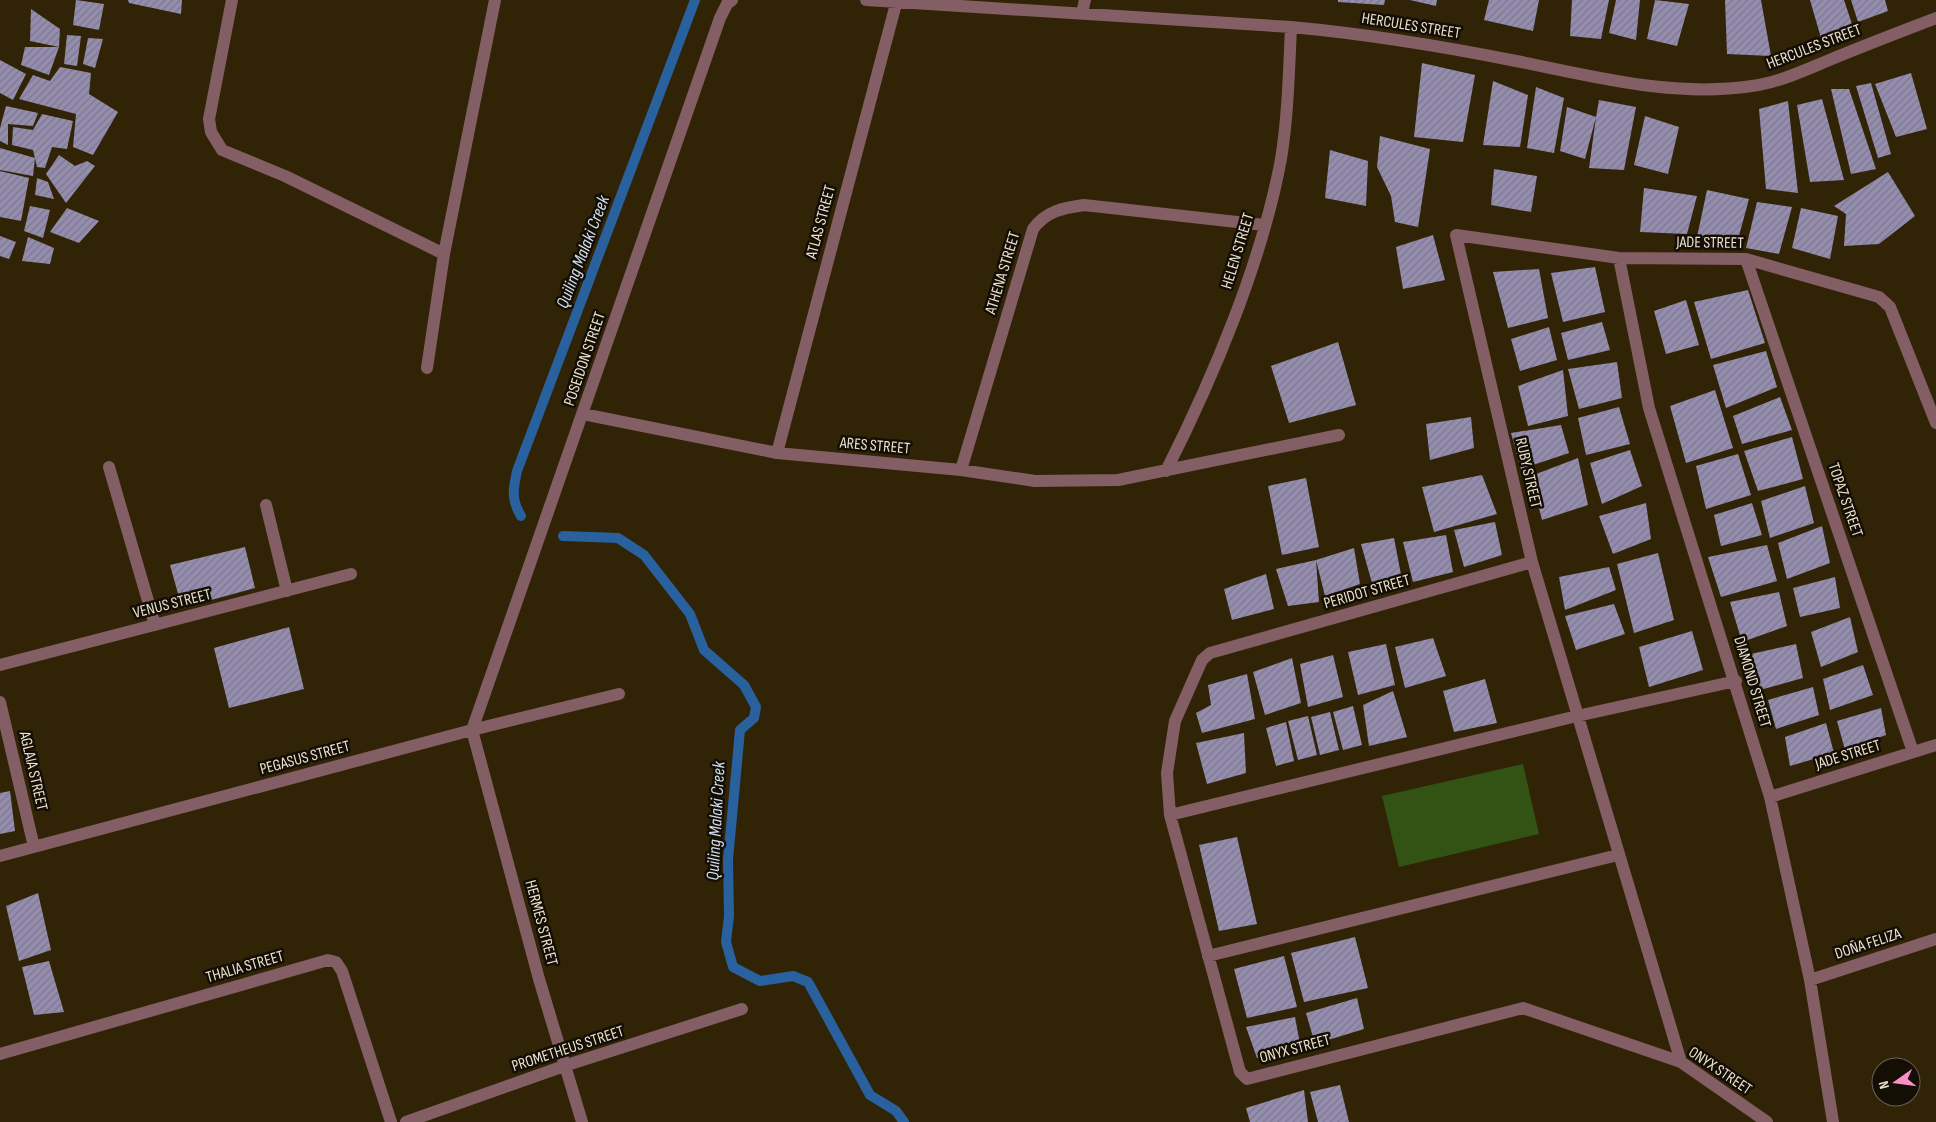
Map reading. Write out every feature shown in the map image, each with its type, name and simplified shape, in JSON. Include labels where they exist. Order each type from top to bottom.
[{"type":"street","points":[[232,0],[209,119],[211,132],[222,150],[317,191],[444,254]]},
{"type":"street","points":[[427,368],[444,254],[495,0]]},
{"type":"street","name":"POSEIDON STREET","points":[[472,730],[720,18],[726,4],[732,0]]},
{"type":"street","name":"HERCULES STREET","points":[[866,0],[1291,27],[1425,43],[1665,89],[1714,91],[1754,86],[1790,76],[1936,18]]},
{"type":"street","points":[[1082,13],[1085,0]]},
{"type":"street","name":"ATLAS STREET","points":[[777,453],[897,1]]},
{"type":"street","name":"HELEN STREET","points":[[1166,471],[1186,431],[1221,347],[1246,284],[1264,225],[1281,159],[1291,27]]},
{"type":"street","name":"ATHENA STREET","points":[[961,470],[1034,229],[1040,219],[1062,208],[1084,205],[1264,225]]},
{"type":"street","name":"JADE STREET","points":[[1456,235],[1619,258],[1746,259],[1879,297],[1890,307],[1936,423]]},
{"type":"street","name":"RUBY STREET","points":[[1456,235],[1532,562],[1681,1062]]},
{"type":"street","name":"DIAMOND STREET","points":[[1619,258],[1649,408],[1736,681],[1770,797],[1810,980],[1833,1122]]},
{"type":"street","name":"TOPAZ STREET","points":[[1746,259],[1913,752]]},
{"type":"street","name":"ARES STREET","points":[[583,414],[777,453],[961,470],[1035,482],[1118,480],[1339,435]]},
{"type":"street","points":[[109,467],[155,625]]},
{"type":"street","points":[[266,505],[287,591]]},
{"type":"street","name":"PERIDOT STREET","points":[[1210,654],[1532,562]]},
{"type":"street","name":"VENUS STREET","points":[[0,664],[351,574]]},
{"type":"street","name":"ONYX STREET","points":[[1210,654],[1202,660],[1175,721],[1167,773],[1170,815],[1242,1075],[1247,1078],[1523,1008],[1681,1062],[1767,1122]]},
{"type":"street","points":[[1170,815],[1577,716],[1736,681]]},
{"type":"street","name":"PEGASUS STREET","points":[[0,856],[472,730],[619,694]]},
{"type":"street","name":"AGLAIA STREET","points":[[0,702],[34,847]]},
{"type":"street","name":"HERMES STREET","points":[[472,730],[564,1066],[582,1122]]},
{"type":"street","name":"JADE STREET","points":[[1770,797],[1936,745]]},
{"type":"street","points":[[1208,956],[1618,855]]},
{"type":"street","name":"DOÑA FELIZA","points":[[1810,980],[1936,939]]},
{"type":"street","name":"THALIA STREET","points":[[0,1054],[328,960],[336,962],[342,971],[391,1122]]},
{"type":"street","name":"PROMETHEUS STREET","points":[[406,1122],[564,1066],[742,1009]]},
{"type":"green space","points":[[1523,764],[1539,834],[1399,867],[1382,796]]},
{"type":"building","points":[[76,0],[104,4],[99,30],[73,25]]},
{"type":"building","points":[[128,0],[182,0],[181,14],[129,3]]},
{"type":"building","points":[[1338,0],[1385,0],[1384,5],[1338,2]]},
{"type":"building","points":[[1410,0],[1437,0],[1436,6]]},
{"type":"building","points":[[1489,0],[1539,0],[1533,31],[1484,20]]},
{"type":"building","points":[[1572,0],[1609,0],[1601,39],[1570,36]]},
{"type":"building","points":[[1616,0],[1640,0],[1636,40],[1609,33]]},
{"type":"building","points":[[1655,0],[1689,4],[1677,46],[1647,39]]},
{"type":"building","points":[[1725,0],[1761,0],[1771,56],[1727,54]]},
{"type":"building","points":[[1810,0],[1844,0],[1853,27],[1821,38]]},
{"type":"building","points":[[1851,0],[1885,0],[1888,11],[1858,22]]},
{"type":"building","points":[[31,9],[60,29],[59,47],[30,41]]},
{"type":"building","points":[[67,35],[81,36],[77,66],[64,64]]},
{"type":"building","points":[[88,38],[103,39],[95,68],[83,64]]},
{"type":"building","points":[[25,47],[59,47],[49,75],[21,65]]},
{"type":"building","points":[[0,60],[26,74],[13,100],[0,93]]},
{"type":"building","points":[[1422,63],[1475,75],[1463,142],[1414,137]]},
{"type":"building","points":[[60,67],[91,73],[89,94],[118,112],[93,155],[73,147],[76,114],[19,99],[33,75],[50,81]]},
{"type":"building","points":[[1911,73],[1927,129],[1896,137],[1875,84]]},
{"type":"building","points":[[1493,81],[1528,95],[1520,147],[1483,145]]},
{"type":"building","points":[[1871,83],[1891,154],[1878,158],[1856,86]]},
{"type":"building","points":[[1536,87],[1564,98],[1554,153],[1527,148]]},
{"type":"building","points":[[1831,89],[1849,89],[1876,169],[1851,174]]},
{"type":"building","points":[[1822,99],[1844,180],[1810,182],[1797,105]]},
{"type":"building","points":[[1599,100],[1636,107],[1624,170],[1589,168]]},
{"type":"building","points":[[1788,101],[1798,193],[1766,189],[1759,109]]},
{"type":"building","points":[[6,106],[38,113],[33,126],[8,124],[8,145],[0,141],[0,128]]},
{"type":"building","points":[[1567,107],[1596,117],[1585,159],[1560,151]]},
{"type":"building","points":[[42,114],[73,121],[67,149],[52,147],[45,168],[37,167],[33,150],[12,145],[13,127],[33,130]]},
{"type":"building","points":[[1645,116],[1679,127],[1668,174],[1634,165]]},
{"type":"building","points":[[1380,136],[1430,149],[1418,227],[1395,222],[1391,196],[1377,167]]},
{"type":"building","points":[[0,148],[35,158],[33,176],[0,170]]},
{"type":"building","points":[[1330,150],[1368,161],[1366,206],[1325,198]]},
{"type":"building","points":[[59,155],[75,166],[87,161],[95,166],[66,203],[46,174]]},
{"type":"building","points":[[1494,169],[1537,176],[1531,212],[1491,205]]},
{"type":"building","points":[[0,171],[29,178],[21,221],[0,217]]},
{"type":"building","points":[[1888,172],[1915,216],[1879,244],[1844,246],[1846,214],[1834,206]]},
{"type":"building","points":[[37,178],[48,182],[54,199],[35,195]]},
{"type":"building","points":[[1644,188],[1697,196],[1687,234],[1640,232]]},
{"type":"building","points":[[1707,190],[1749,199],[1737,243],[1697,237]]},
{"type":"building","points":[[1757,202],[1792,207],[1779,254],[1746,248]]},
{"type":"building","points":[[30,206],[50,210],[43,238],[24,231]]},
{"type":"building","points":[[67,208],[99,221],[79,243],[50,232]]},
{"type":"building","points":[[1801,208],[1838,216],[1830,259],[1792,248]]},
{"type":"building","points":[[1433,235],[1445,280],[1403,289],[1396,247]]},
{"type":"building","points":[[0,236],[16,242],[9,259],[0,256]]},
{"type":"building","points":[[28,237],[54,248],[50,264],[22,261]]},
{"type":"building","points":[[1595,267],[1605,312],[1563,322],[1551,273]]},
{"type":"building","points":[[1539,269],[1548,318],[1508,328],[1493,272]]},
{"type":"building","points":[[1748,290],[1765,343],[1711,359],[1694,302]]},
{"type":"building","points":[[1686,300],[1699,345],[1666,354],[1654,311]]},
{"type":"building","points":[[1602,322],[1610,350],[1568,360],[1561,333]]},
{"type":"building","points":[[1549,327],[1557,360],[1520,371],[1511,339]]},
{"type":"building","points":[[1338,342],[1356,405],[1289,423],[1271,366]]},
{"type":"building","points":[[1766,351],[1777,387],[1726,408],[1713,365]]},
{"type":"building","points":[[1617,362],[1622,398],[1579,409],[1568,369]]},
{"type":"building","points":[[1563,370],[1568,416],[1528,426],[1518,386]]},
{"type":"building","points":[[1715,390],[1733,448],[1686,463],[1670,406]]},
{"type":"building","points":[[1780,397],[1792,430],[1742,444],[1733,416]]},
{"type":"building","points":[[1619,407],[1630,444],[1586,455],[1578,418]]},
{"type":"building","points":[[1471,417],[1474,448],[1430,460],[1426,424]]},
{"type":"building","points":[[1561,425],[1569,453],[1521,469],[1511,433]]},
{"type":"building","points":[[1792,437],[1803,479],[1758,491],[1744,451]]},
{"type":"building","points":[[1630,450],[1642,486],[1602,504],[1590,463]]},
{"type":"building","points":[[1738,454],[1751,495],[1706,509],[1696,466]]},
{"type":"building","points":[[1578,458],[1588,505],[1542,520],[1531,476]]},
{"type":"building","points":[[1482,475],[1497,514],[1434,532],[1422,487]]},
{"type":"building","points":[[1306,478],[1319,547],[1282,555],[1268,486]]},
{"type":"building","points":[[1805,486],[1814,523],[1770,538],[1761,501]]},
{"type":"building","points":[[1646,503],[1651,539],[1613,554],[1599,516]]},
{"type":"building","points":[[1752,503],[1762,535],[1721,546],[1714,515]]},
{"type":"building","points":[[1495,522],[1502,555],[1464,567],[1454,530]]},
{"type":"building","points":[[1822,526],[1830,563],[1787,579],[1778,543]]},
{"type":"building","points":[[1446,535],[1453,572],[1413,582],[1403,542]]},
{"type":"building","points":[[1394,538],[1403,585],[1374,590],[1361,544]]},
{"type":"building","points":[[1767,545],[1777,581],[1721,597],[1708,557]]},
{"type":"building","points":[[245,547],[255,588],[182,608],[170,565]]},
{"type":"building","points":[[1354,548],[1360,584],[1325,596],[1316,560]]},
{"type":"building","points":[[1658,553],[1674,620],[1634,633],[1617,564]]},
{"type":"building","points":[[1316,560],[1319,602],[1288,606],[1276,569]]},
{"type":"building","points":[[1609,567],[1616,590],[1565,610],[1559,577]]},
{"type":"building","points":[[1266,574],[1274,609],[1232,620],[1224,589]]},
{"type":"building","points":[[1835,577],[1840,608],[1800,617],[1793,588]]},
{"type":"building","points":[[1779,592],[1787,626],[1742,642],[1730,602]]},
{"type":"building","points":[[1614,604],[1625,634],[1576,650],[1565,616]]},
{"type":"building","points":[[1850,617],[1858,652],[1821,667],[1811,632]]},
{"type":"building","points":[[289,627],[304,689],[229,708],[214,648]]},
{"type":"building","points":[[1692,631],[1703,670],[1649,687],[1639,647]]},
{"type":"building","points":[[1433,638],[1446,676],[1405,688],[1395,647]]},
{"type":"building","points":[[1386,644],[1395,685],[1358,695],[1348,652]]},
{"type":"building","points":[[1796,644],[1803,678],[1760,690],[1751,654]]},
{"type":"building","points":[[1333,655],[1343,697],[1308,707],[1300,664]]},
{"type":"building","points":[[1292,658],[1301,703],[1265,715],[1253,672]]},
{"type":"building","points":[[1863,665],[1873,695],[1830,710],[1823,679]]},
{"type":"building","points":[[1247,674],[1255,719],[1202,733],[1196,713],[1211,705],[1208,685]]},
{"type":"building","points":[[1485,679],[1497,723],[1454,732],[1443,691]]},
{"type":"building","points":[[1813,687],[1819,715],[1776,729],[1768,700]]},
{"type":"building","points":[[1393,691],[1407,737],[1369,746],[1363,705]]},
{"type":"building","points":[[1353,706],[1362,745],[1343,750],[1333,712]]},
{"type":"building","points":[[1881,708],[1886,735],[1845,750],[1837,721]]},
{"type":"building","points":[[1330,712],[1339,750],[1320,755],[1311,717]]},
{"type":"building","points":[[1308,716],[1317,755],[1298,760],[1288,721]]},
{"type":"building","points":[[1286,722],[1294,761],[1276,766],[1266,728]]},
{"type":"building","points":[[1826,723],[1834,753],[1790,766],[1785,737]]},
{"type":"building","points":[[1244,733],[1246,773],[1207,784],[1196,743]]},
{"type":"building","points":[[10,791],[15,831],[0,834],[0,793]]},
{"type":"building","points":[[1237,837],[1257,924],[1219,931],[1199,845]]},
{"type":"building","points":[[38,893],[51,950],[19,961],[6,906]]},
{"type":"building","points":[[1355,937],[1368,988],[1304,1002],[1291,953]]},
{"type":"building","points":[[1284,956],[1297,1007],[1247,1018],[1234,969]]},
{"type":"building","points":[[49,961],[64,1012],[34,1015],[22,967]]},
{"type":"building","points":[[1357,998],[1364,1029],[1315,1044],[1306,1013]]},
{"type":"building","points":[[1295,1017],[1300,1044],[1257,1058],[1246,1027]]},
{"type":"building","points":[[1340,1085],[1349,1122],[1318,1122],[1310,1092]]},
{"type":"building","points":[[1304,1090],[1308,1122],[1250,1122],[1246,1108]]},
{"type":"waterway","name":"Quiling Malaki Creek","points":[[521,516],[514,499],[517,471],[695,0]]},
{"type":"waterway","name":"Quiling Malaki Creek","points":[[563,536],[618,538],[644,555],[690,614],[704,650],[744,685],[756,707],[754,718],[740,730],[728,860],[729,916],[726,942],[733,967],[760,981],[793,976],[808,982],[870,1095],[896,1111],[904,1122]]}]
